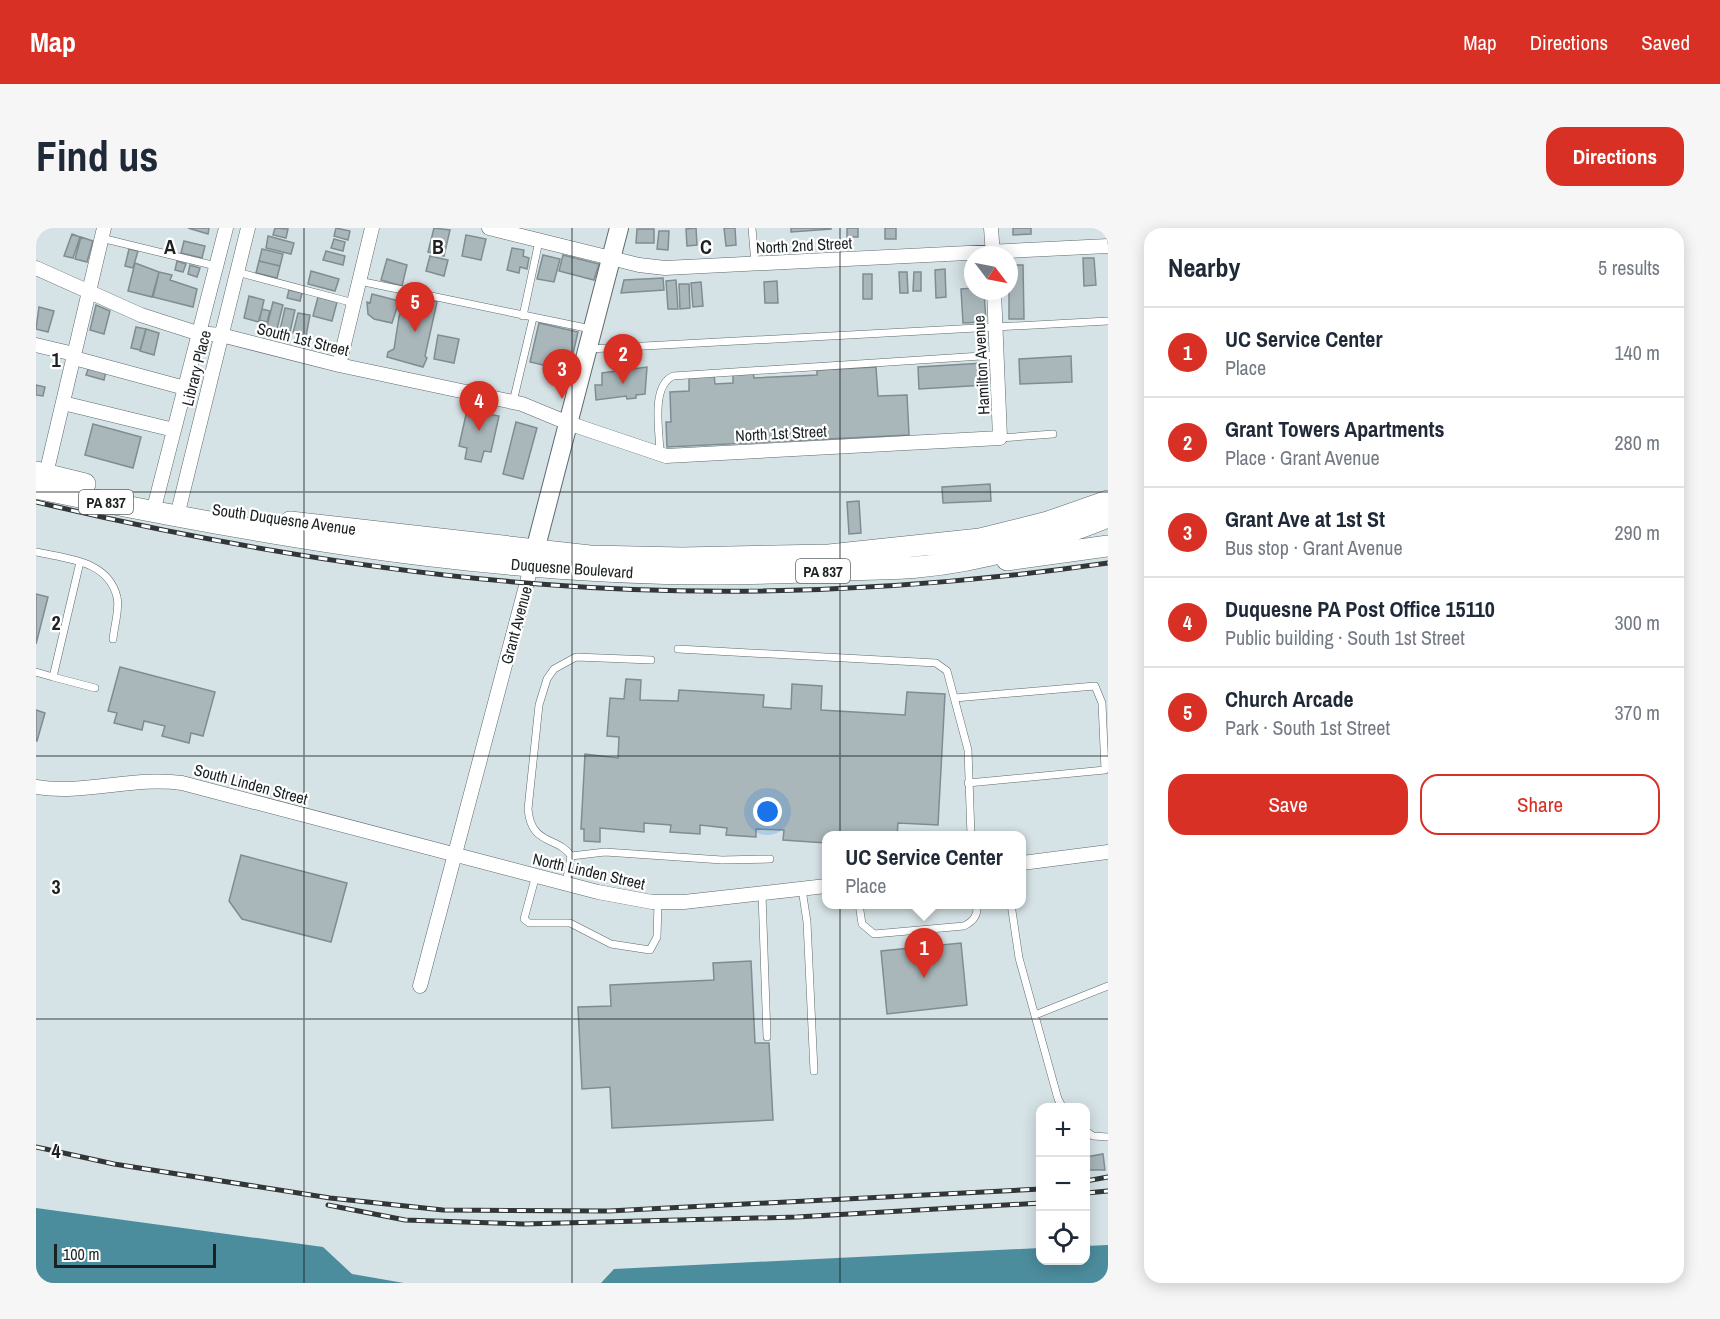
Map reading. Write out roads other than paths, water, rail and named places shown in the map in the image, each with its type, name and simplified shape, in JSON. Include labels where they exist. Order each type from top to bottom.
[{"type":"main road","name":"PA 837","points":[[39,478],[179,510]]},
{"type":"main road","name":"Duquesne Boulevard","points":[[179,510],[377,551],[533,558],[590,556],[682,558],[829,555],[980,539],[1048,522],[1108,501]]},
{"type":"main road","name":"Duquesne Boulevard","points":[[533,558],[609,572],[729,575],[917,567],[1001,551],[1108,517]]},
{"type":"main road","points":[[899,549],[904,559],[917,567],[991,562],[1108,546]]},
{"type":"street","name":"Library Place","points":[[155,505],[197,333],[226,228]]},
{"type":"street","name":"Library Place","points":[[179,510],[248,228]]},
{"type":"street","points":[[339,365],[372,228]]},
{"type":"street","name":"North 2nd Street","points":[[489,228],[611,258],[665,268],[964,255]]},
{"type":"street","name":"Grant Avenue","points":[[420,986],[619,228]]},
{"type":"street","points":[[991,228],[992,246]]},
{"type":"street","points":[[39,478],[63,403],[103,233]]},
{"type":"street","name":"North 2nd Street","points":[[1018,252],[1108,246]]},
{"type":"street","name":"South 1st Street","points":[[36,268],[90,290],[141,315],[197,333],[221,335],[339,365],[513,402],[568,423]]},
{"type":"street","name":"Hamilton Avenue","points":[[994,300],[1000,438]]},
{"type":"street","points":[[36,345],[184,388]]},
{"type":"street","points":[[63,403],[174,430]]},
{"type":"street","name":"North 1st Street","points":[[568,423],[666,456],[1000,438]]},
{"type":"street","name":"South Linden Street","points":[[36,787],[62,789],[150,780],[182,783],[454,854]]},
{"type":"street","points":[[1026,862],[1108,852]]},
{"type":"street","name":"North Linden Street","points":[[454,854],[624,898],[658,903],[822,886]]},
{"type":"lane","points":[[752,228],[755,264]]},
{"type":"lane","points":[[103,233],[216,266]]},
{"type":"lane","points":[[523,316],[539,240]]},
{"type":"lane","points":[[237,272],[354,303]]},
{"type":"lane","points":[[360,281],[591,329]]},
{"type":"lane","points":[[513,402],[533,318]]},
{"type":"lane","points":[[586,349],[995,329],[1108,321]]},
{"type":"lane","points":[[660,454],[660,392],[666,380],[673,376],[997,355]]},
{"type":"lane","points":[[1000,438],[1053,434]]},
{"type":"lane","points":[[36,552],[95,566],[109,578],[118,598],[113,639]]},
{"type":"lane","points":[[53,677],[80,562]]},
{"type":"lane","points":[[678,649],[936,663],[947,671],[968,750],[971,831]]},
{"type":"lane","points":[[571,856],[564,849],[543,840],[529,817],[536,728],[547,679],[554,669],[576,657],[651,660]]},
{"type":"lane","points":[[36,672],[95,688]]},
{"type":"lane","points":[[955,698],[1095,686],[1102,703],[1105,770],[968,783]]},
{"type":"lane","points":[[571,856],[605,852],[722,860],[770,859]]},
{"type":"lane","points":[[566,883],[571,856]]},
{"type":"lane","points":[[536,875],[524,919],[529,923],[570,923],[611,944],[650,950],[657,937],[658,903]]},
{"type":"lane","points":[[802,889],[807,922],[814,1071]]},
{"type":"lane","points":[[762,894],[767,1037]]},
{"type":"lane","points":[[860,909],[861,924],[874,934],[964,926],[971,922],[978,909]]},
{"type":"lane","points":[[1012,909],[1019,958],[1060,1103]]},
{"type":"lane","points":[[1035,1015],[1108,986]]},
{"type":"lane","points":[[1090,1134],[1108,1137]]},
{"type":"water","points":[[36,1208],[323,1247],[352,1274],[404,1283],[36,1283]]},
{"type":"water","points":[[1108,1245],[1108,1283],[601,1283],[614,1269],[1036,1248],[1036,1265],[1090,1265],[1090,1246]]},
{"type":"railway","points":[[36,502],[223,542],[350,563],[476,578],[610,589],[682,591],[824,589],[966,580],[1108,563]]},
{"type":"railway","points":[[36,1147],[114,1164],[330,1198],[443,1210],[609,1211],[1036,1189]]},
{"type":"railway","points":[[1090,1180],[1108,1177]]},
{"type":"railway","points":[[1090,1193],[1108,1191]]},
{"type":"railway","points":[[328,1205],[405,1220],[524,1224],[797,1217],[1036,1203]]},
{"type":"place","name":"Church Arcade","points":[[415,332]]},
{"type":"place","name":"Grant Towers Apartments","points":[[623,384]]},
{"type":"place","name":"Grant Ave at 1st St","points":[[562,399]]},
{"type":"place","name":"Duquesne PA Post Office 15110","points":[[479,431]]},
{"type":"place","name":"UC Service Center","points":[[924,978]]}]
